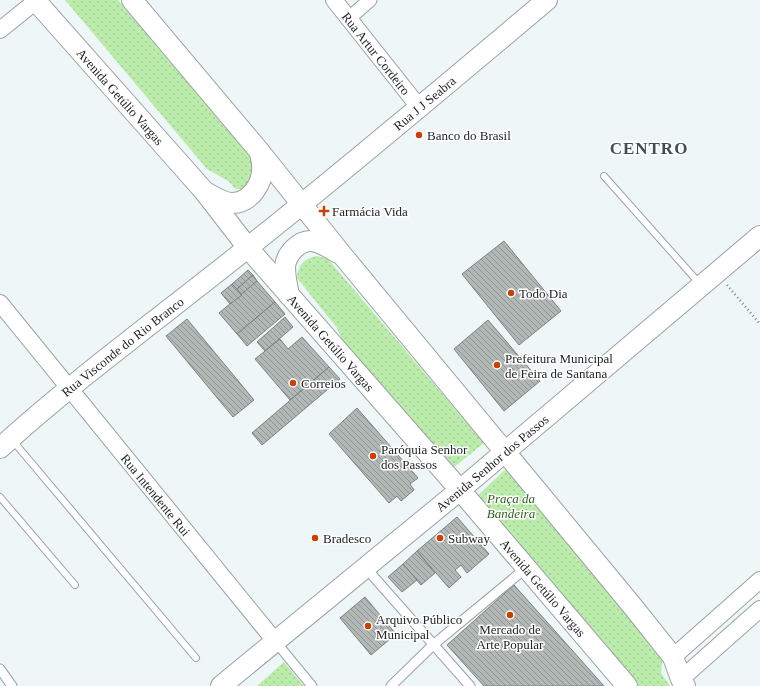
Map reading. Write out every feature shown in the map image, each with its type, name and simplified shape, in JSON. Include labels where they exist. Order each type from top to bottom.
[{"type":"main road","points":[[132,0],[260,152],[343,256],[506,451],[634,608],[673,657],[683,682]]},
{"type":"main road","name":"Rua J J Seabra","points":[[248,248],[547,0]]},
{"type":"main road","name":"Avenida Getúlio Vargas","points":[[36,1],[204,191],[248,248],[288,295],[460,490],[627,686]]},
{"type":"main road","points":[[204,191],[221,200],[231,203],[241,201],[250,195],[256,189],[260,181],[262,165],[260,152]]},
{"type":"main road","name":"Avenida Senhor dos Passos","points":[[221,686],[460,490],[760,236]]},
{"type":"main road","points":[[288,295],[285,267],[291,252],[297,246],[305,242],[313,241],[343,256]]},
{"type":"main road","name":"Rua Visconde do Rio Branco","points":[[5,443],[70,388],[248,248]]},
{"type":"street","name":"Rua Artur Cordeiro","points":[[334,0],[419,107]]},
{"type":"street","points":[[348,19],[370,0]]},
{"type":"street","points":[[0,30],[36,1]]},
{"type":"street","name":"Rua Intendente Rui","points":[[0,303],[312,686]]},
{"type":"street","points":[[365,567],[470,686]]},
{"type":"street","points":[[391,686],[433,645],[526,568]]},
{"type":"street","points":[[673,657],[760,580]]},
{"type":"street","points":[[683,682],[760,609]]},
{"type":"street","points":[[0,669],[12,686]]},
{"type":"lane","points":[[604,176],[702,285]]},
{"type":"lane","points":[[5,443],[196,658]]},
{"type":"lane","points":[[0,497],[75,585]]},
{"type":"path","points":[[717,272],[760,324]]},
{"type":"green space","points":[[65,0],[118,0],[254,160],[255,179],[242,189],[236,189],[228,181],[207,169]]},
{"type":"green space","points":[[317,256],[328,259],[484,443],[453,468],[343,341],[337,328],[297,278],[302,263],[309,258]]},
{"type":"green space","name":"Praça da Bandeira","points":[[507,468],[663,655],[661,673],[670,686],[638,686],[477,496]]},
{"type":"green space","points":[[284,662],[304,686],[257,686]]},
{"type":"building","name":"Todo Dia","points":[[504,241],[561,311],[519,345],[462,274]]},
{"type":"building","points":[[248,270],[253,275],[237,289],[232,284]]},
{"type":"building","points":[[253,275],[257,281],[242,295],[237,289]]},
{"type":"building","points":[[257,281],[275,302],[237,334],[219,313]]},
{"type":"building","points":[[232,284],[242,295],[230,304],[221,293]]},
{"type":"building","points":[[275,302],[285,314],[247,346],[237,334]]},
{"type":"building","points":[[285,317],[293,327],[265,351],[257,342]]},
{"type":"building","points":[[187,319],[254,400],[233,417],[166,336]]},
{"type":"building","name":"Prefeitura Municipal de Feira de Santana","points":[[488,320],[540,381],[504,411],[454,349]]},
{"type":"building","name":"Correios","points":[[302,337],[329,367],[290,400],[255,359],[280,339],[288,349]]},
{"type":"building","points":[[329,367],[340,379],[262,445],[252,433]]},
{"type":"building","name":"Paróquia Senhor dos Passos","points":[[357,408],[418,478],[410,484],[414,490],[401,501],[397,496],[389,503],[329,434]]},
{"type":"building","points":[[457,517],[489,554],[467,573],[461,565],[455,570],[461,577],[449,588],[417,551]]},
{"type":"building","points":[[417,551],[435,573],[421,585],[403,564]]},
{"type":"building","points":[[403,564],[417,580],[402,592],[388,577]]},
{"type":"building","name":"Mercado de Arte Popular","points":[[514,585],[604,686],[484,686],[447,645]]},
{"type":"building","name":"Arquivo Público Municipal","points":[[365,597],[396,634],[371,655],[340,618]]},
{"type":"place","name":"Banco do Brasil","points":[[419,135]]},
{"type":"place","name":"Farmácia Vida","points":[[324,211]]},
{"type":"place","name":"Todo Dia","points":[[511,293]]},
{"type":"place","name":"Prefeitura Municipal de Feira de Santana","points":[[497,365]]},
{"type":"place","name":"Correios","points":[[293,383]]},
{"type":"place","name":"Paróquia Senhor dos Passos","points":[[373,456]]},
{"type":"place","name":"Bradesco","points":[[315,538]]},
{"type":"place","name":"Subway","points":[[440,538]]},
{"type":"place","name":"Mercado de Arte Popular","points":[[510,615]]},
{"type":"place","name":"Arquivo Público Municipal","points":[[368,626]]},
{"type":"district","name":"CENTRO","points":[[649,148]]}]
